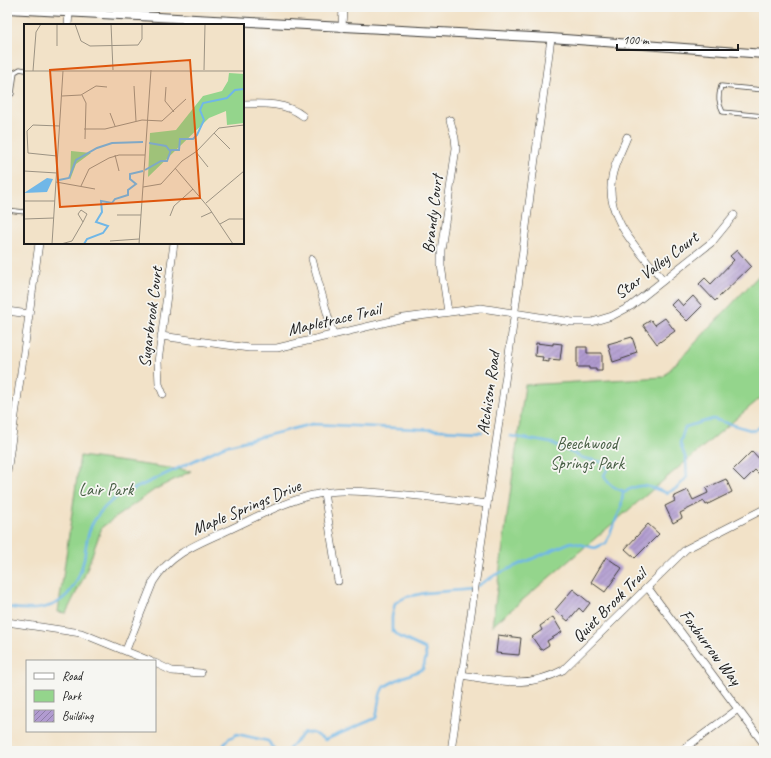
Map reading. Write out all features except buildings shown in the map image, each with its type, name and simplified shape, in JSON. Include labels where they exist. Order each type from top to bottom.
[{"type":"street","points":[[342,28],[343,7]]},
{"type":"street","points":[[7,9],[551,38],[764,54]]},
{"type":"street","points":[[68,24],[69,13]]},
{"type":"street","name":"Atchison Road","points":[[451,751],[514,312],[551,38]]},
{"type":"street","points":[[244,104],[282,106],[303,116]]},
{"type":"street","name":"Brandy Court","points":[[448,312],[441,265],[441,250],[456,148],[450,120]]},
{"type":"street","points":[[627,137],[612,178],[611,196],[615,214],[622,229],[663,280]]},
{"type":"street","name":"Star Valley Court","points":[[514,312],[572,322],[592,322],[612,316],[631,306],[712,242],[734,215]]},
{"type":"street","points":[[7,473],[39,244]]},
{"type":"street","name":"Sugarbrook Court","points":[[163,394],[158,373],[161,336],[174,244]]},
{"type":"street","points":[[312,259],[333,334]]},
{"type":"street","name":"Mapletrace Trail","points":[[161,336],[263,349],[297,344],[333,334],[404,318],[482,308],[514,312]]},
{"type":"street","points":[[7,311],[29,314]]},
{"type":"street","name":"Maple Springs Drive","points":[[126,650],[153,582],[158,573],[172,558],[188,548],[286,504],[324,493],[346,491],[410,495],[487,504]]},
{"type":"street","points":[[324,493],[338,581]]},
{"type":"street","name":"Quiet Brook Trail","points":[[462,675],[519,683],[536,681],[550,677],[571,664],[648,588],[676,558],[694,544],[764,509]]},
{"type":"street","name":"Foxburrow Way","points":[[648,588],[764,744]]},
{"type":"street","points":[[7,622],[80,633],[126,650],[148,660]]},
{"type":"street","points":[[156,663],[172,671],[201,673]]},
{"type":"street","points":[[681,751],[738,709]]},
{"type":"lane","points":[[12,94],[15,72],[20,69],[24,70]]},
{"type":"lane","points":[[764,90],[721,86],[719,94],[719,105],[723,112],[764,116]]},
{"type":"lane","points":[[7,210],[24,212]]},
{"type":"green space","name":"Beechwood Springs Park","points":[[764,270],[764,395],[492,626],[525,385],[663,377]]},
{"type":"green space","name":"Lair Park","points":[[80,456],[191,471],[154,490],[102,527],[84,577],[66,613],[58,612]]},
{"type":"waterway","points":[[477,586],[495,575],[571,542],[595,548],[606,543],[621,508],[623,493],[640,486],[654,488],[667,493],[677,488],[687,477],[686,459],[680,443],[685,427],[713,419],[754,431],[764,424]]},
{"type":"waterway","points":[[7,607],[35,609],[47,607],[58,602],[66,596],[74,586],[80,574],[87,539],[92,525],[96,517],[107,505],[117,497],[225,446],[312,424],[482,432]]},
{"type":"waterway","points":[[510,436],[551,443],[583,458],[602,462],[608,468],[604,475],[608,482],[615,488],[626,492]]},
{"type":"waterway","points":[[287,751],[304,733],[313,733],[325,740],[376,718],[380,696],[384,687],[394,681],[423,669],[426,657],[425,649],[400,637],[392,630],[392,617],[395,603],[406,597],[425,593],[473,589]]},
{"type":"waterway","points":[[223,751],[222,748],[228,739],[237,734],[268,741],[276,751]]}]
